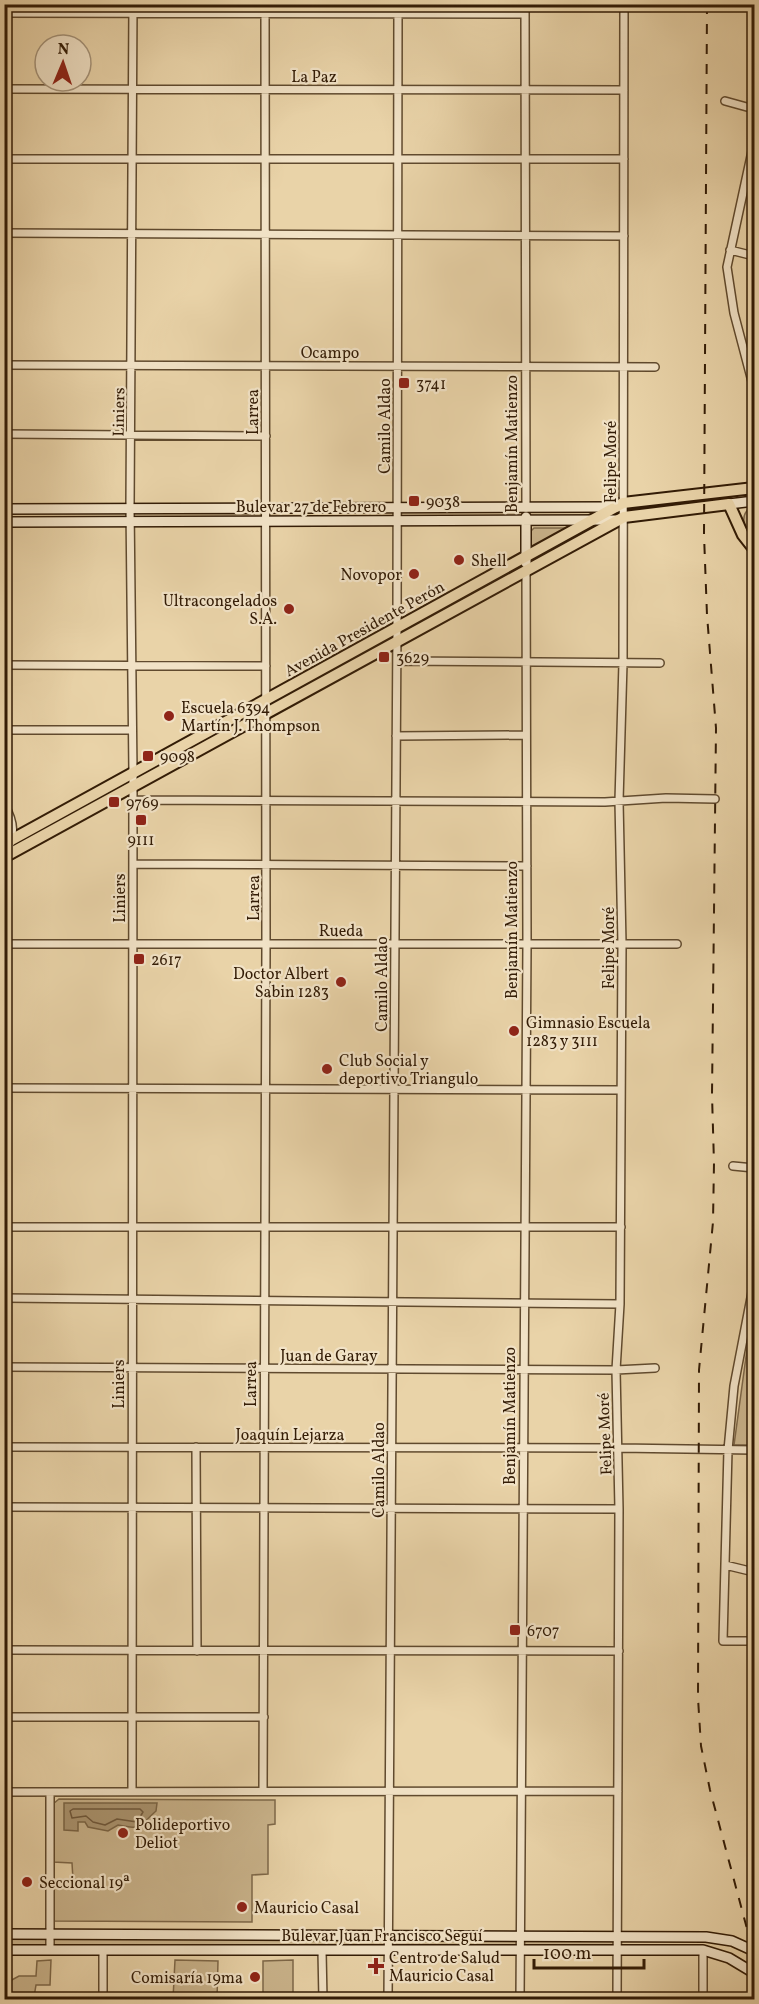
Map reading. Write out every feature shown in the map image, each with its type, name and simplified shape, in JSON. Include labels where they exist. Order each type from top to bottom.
[{"type":"main road","name":"Avenida Presidente Perón","points":[[9,842],[620,505],[754,488]]},
{"type":"main road","name":"Avenida Presidente Perón","points":[[5,859],[133,786],[621,519],[754,501]]},
{"type":"main road","points":[[729,504],[743,534],[754,549]]},
{"type":"main road","name":"Bulevar 27 de Febrero","points":[[4,509],[526,508],[620,505]]},
{"type":"main road","name":"Benjamín Matienzo","points":[[526,508],[526,570]]},
{"type":"main road","name":"Bulevar 27 de Febrero","points":[[4,522],[621,519]]},
{"type":"main road","name":"Bulevar Juan Francisco Seguí","points":[[4,1934],[706,1936],[732,1941],[754,1951]]},
{"type":"main road","name":"Bulevar Juan Francisco Seguí","points":[[4,1950],[703,1950],[729,1958],[754,1973]]},
{"type":"street","name":"Liniers","points":[[132,1791],[133,773],[130,507],[133,4]]},
{"type":"street","name":"Larrea","points":[[263,1791],[266,944],[265,4]]},
{"type":"street","name":"Camilo Aldao","points":[[388,2000],[397,661],[398,4]]},
{"type":"street","name":"Benjamín Matienzo","points":[[525,4],[526,508]]},
{"type":"street","name":"Felipe Moré","points":[[617,2000],[619,1448],[616,1370],[621,1227],[622,944],[619,801],[623,663],[620,505],[624,367],[624,4]]},
{"type":"street","points":[[4,13],[525,14]]},
{"type":"street","name":"La Paz","points":[[4,89],[624,90]]},
{"type":"street","points":[[725,101],[754,109]]},
{"type":"street","points":[[754,142],[727,267],[734,313],[754,389]]},
{"type":"street","points":[[4,159],[624,159]]},
{"type":"street","points":[[4,233],[624,236]]},
{"type":"street","points":[[730,250],[754,256]]},
{"type":"street","name":"Ocampo","points":[[4,365],[655,367]]},
{"type":"street","points":[[4,434],[266,436]]},
{"type":"street","name":"Benjamín Matienzo","points":[[520,2000],[526,1090],[526,570]]},
{"type":"street","points":[[397,661],[660,663]]},
{"type":"street","points":[[4,665],[266,666]]},
{"type":"street","points":[[4,730],[132,730]]},
{"type":"street","points":[[396,736],[526,735]]},
{"type":"street","points":[[133,800],[619,801],[715,798]]},
{"type":"street","points":[[4,804],[12,818],[5,859]]},
{"type":"street","points":[[133,864],[526,866]]},
{"type":"street","name":"Rueda","points":[[4,944],[676,944]]},
{"type":"street","points":[[4,1088],[621,1090]]},
{"type":"street","points":[[733,1166],[754,1168]]},
{"type":"street","points":[[4,1227],[621,1227]]},
{"type":"street","points":[[754,1282],[734,1386],[728,1450],[723,1641],[754,1641]]},
{"type":"street","points":[[4,1298],[620,1304]]},
{"type":"street","name":"Juan de Garay","points":[[4,1367],[616,1370],[655,1368]]},
{"type":"street","name":"Joaquín Lejarza","points":[[4,1447],[754,1450]]},
{"type":"street","points":[[196,1447],[197,1651]]},
{"type":"street","points":[[4,1507],[619,1509]]},
{"type":"street","points":[[725,1565],[754,1572]]},
{"type":"street","points":[[4,1650],[619,1651]]},
{"type":"street","points":[[4,1718],[264,1717]]},
{"type":"street","points":[[50,1791],[50,1950]]},
{"type":"street","points":[[4,1792],[618,1791]]},
{"type":"street","points":[[103,1950],[104,2000]]},
{"type":"street","points":[[703,1950],[703,2000]]},
{"type":"street","points":[[322,1951],[323,2000]]},
{"type":"shaded area","points":[[751,507],[754,508],[754,545],[746,530],[744,520],[744,515]]},
{"type":"shaded area","points":[[534,528],[564,528],[564,530],[529,549],[530,532]]},
{"type":"shaded area","points":[[754,1298],[754,1445],[734,1445]]},
{"type":"shaded area","name":"Polideportivo Deliot","points":[[59,1799],[275,1800],[275,1824],[268,1825],[268,1874],[252,1875],[252,1922],[53,1921],[53,1880],[73,1880],[72,1863],[53,1862],[53,1804]]},
{"type":"shaded area","points":[[5,1934],[617,1935],[617,1950],[5,1950]]},
{"type":"shaded area","points":[[51,1960],[50,1985],[36,1985],[34,1997],[31,1998],[22,1999],[9,1996],[8,1982],[19,1976],[36,1976],[37,1961]]},
{"type":"shaded area","points":[[175,1960],[218,1961],[217,1999],[173,1999]]},
{"type":"shaded area","points":[[293,1960],[293,1999],[263,1999],[263,1961]]},
{"type":"water","points":[[64,1803],[157,1803],[156,1811],[140,1826],[118,1825],[108,1831],[88,1827],[85,1822],[78,1822],[78,1831],[64,1830]]},
{"type":"railway","points":[[707,4],[704,535],[707,615],[716,728],[712,1095],[714,1163],[713,1222],[699,1370],[698,1698],[701,1746],[710,1790],[754,1955]]},
{"type":"place","name":"3741","points":[[404,383]]},
{"type":"place","name":"9038","points":[[414,501]]},
{"type":"place","name":"Shell","points":[[459,560]]},
{"type":"place","name":"Novopor","points":[[414,574]]},
{"type":"place","name":"Ultracongelados S.A.","points":[[289,609]]},
{"type":"place","name":"3629","points":[[384,657]]},
{"type":"place","name":"Escuela 6394 Martín J. Thompson","points":[[169,716]]},
{"type":"place","name":"9098","points":[[148,756]]},
{"type":"place","name":"9769","points":[[114,802]]},
{"type":"place","name":"9111","points":[[141,820]]},
{"type":"place","name":"2617","points":[[139,959]]},
{"type":"place","name":"Doctor Albert Sabin 1283","points":[[341,982]]},
{"type":"place","name":"Gimnasio Escuela 1283 y 3111","points":[[514,1031]]},
{"type":"place","name":"Club Social y deportivo Triangulo","points":[[327,1069]]},
{"type":"place","name":"6707","points":[[515,1630]]},
{"type":"place","name":"Polideportivo Deliot","points":[[123,1833]]},
{"type":"place","name":"Seccional 19ª","points":[[27,1882]]},
{"type":"place","name":"Mauricio Casal","points":[[242,1907]]},
{"type":"place","name":"Centro de Salud Mauricio Casal","points":[[376,1966]]},
{"type":"place","name":"Comisaría 19ma","points":[[255,1977]]}]
